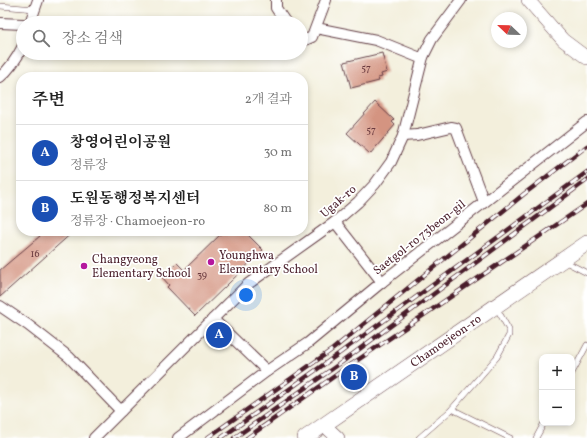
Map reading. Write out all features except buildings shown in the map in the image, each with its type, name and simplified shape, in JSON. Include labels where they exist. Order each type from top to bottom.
[{"type":"main road","name":"Chamoejeon-ro","points":[[305,438],[495,305],[587,243]]},
{"type":"street","points":[[276,0],[276,8],[281,16]]},
{"type":"street","points":[[308,39],[312,37],[326,0]]},
{"type":"street","name":"Ugak-ro","points":[[94,438],[248,284],[335,222],[358,202],[375,184],[391,162],[403,136],[423,57],[432,39],[461,0]]},
{"type":"street","points":[[528,0],[563,40],[587,58]]},
{"type":"street","points":[[32,16],[36,4]]},
{"type":"street","points":[[0,23],[16,24]]},
{"type":"street","points":[[316,28],[376,40],[418,57],[423,57]]},
{"type":"street","points":[[0,78],[16,59]]},
{"type":"street","name":"Saetgol-ro 73beon-gil","points":[[178,438],[267,371],[308,343],[382,282],[587,122]]},
{"type":"street","points":[[403,136],[451,126],[456,128],[484,202]]},
{"type":"street","points":[[335,222],[382,282]]},
{"type":"street","points":[[0,306],[28,325],[69,357],[121,411]]},
{"type":"street","points":[[213,319],[267,371]]},
{"type":"street","points":[[324,425],[338,438]]},
{"type":"lane","points":[[0,6],[36,4]]},
{"type":"lane","points":[[561,260],[587,273]]},
{"type":"lane","points":[[419,438],[452,409],[497,357],[509,335],[509,330],[495,305]]},
{"type":"lane","points":[[575,367],[587,345]]},
{"type":"lane","points":[[452,409],[510,438]]},
{"type":"lane","points":[[536,438],[542,426]]},
{"type":"railway","points":[[207,438],[333,349],[524,194],[587,146]]},
{"type":"railway","points":[[221,438],[587,172]]},
{"type":"railway","points":[[234,438],[342,362],[587,180]]},
{"type":"railway","points":[[247,438],[346,368],[587,204]]},
{"type":"place","name":"Younghwa Elementary School","points":[[211,262]]},
{"type":"place","name":"Changyeong Elementary School","points":[[84,266]]},
{"type":"place","name":"창영어린이공원","points":[[219,335]]},
{"type":"place","name":"도원동행정복지센터","points":[[354,377]]}]
